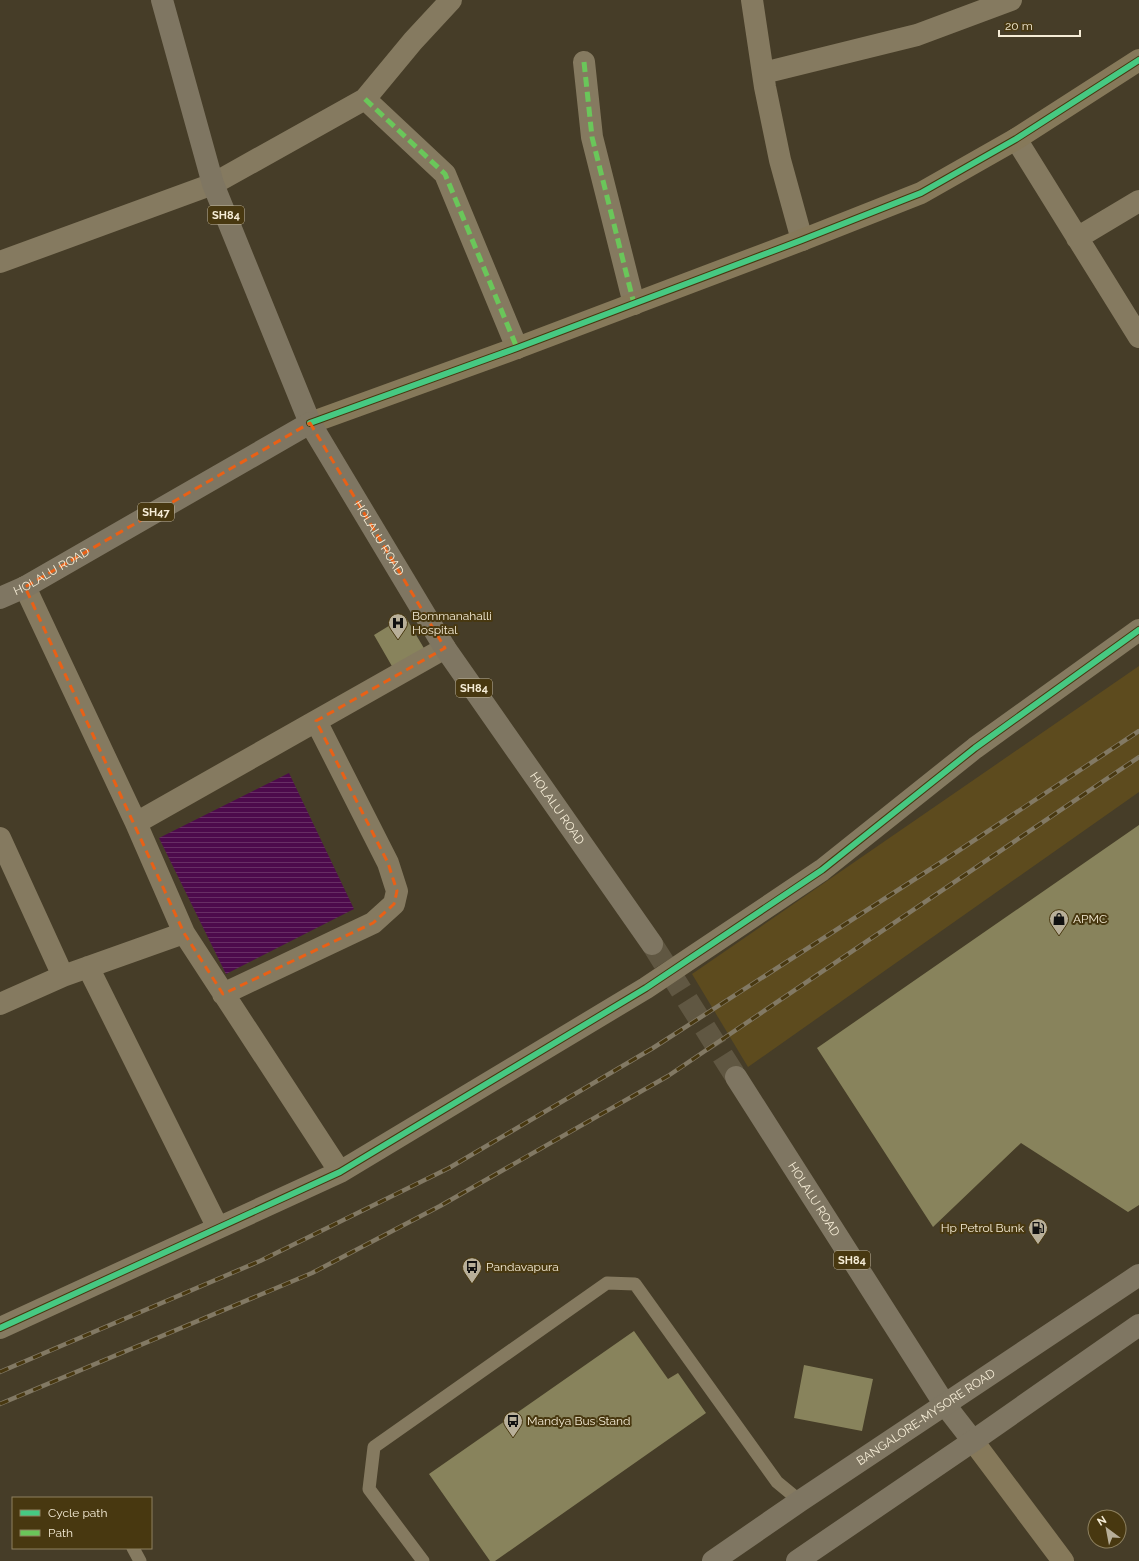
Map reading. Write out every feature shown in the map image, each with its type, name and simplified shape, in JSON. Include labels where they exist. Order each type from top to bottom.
[{"type":"main road","name":"SH84","points":[[162,0],[213,184],[310,423]]},
{"type":"main road","name":"HOLALU ROAD","points":[[0,598],[25,587],[310,423],[445,648],[652,944]]},
{"type":"main road","name":"HOLALU ROAD","points":[[736,1077],[945,1405],[973,1441]]},
{"type":"main road","name":"BANGALORE-MYSORE ROAD","points":[[713,1561],[800,1501],[1139,1275]]},
{"type":"main road","points":[[797,1561],[1139,1325]]},
{"type":"street","points":[[0,262],[213,184],[365,99],[413,41],[451,0]]},
{"type":"street","points":[[752,0],[763,73],[780,160],[802,240]]},
{"type":"street","points":[[763,73],[917,35],[1011,0]]},
{"type":"street","points":[[310,423],[634,304],[921,193],[1016,139],[1139,60]]},
{"type":"street","points":[[584,62],[592,137],[634,304]]},
{"type":"street","points":[[365,99],[445,174],[517,348]]},
{"type":"street","points":[[1016,139],[1139,337]]},
{"type":"street","points":[[1077,238],[1139,201]]},
{"type":"street","points":[[25,587],[136,823],[184,933],[340,1172]]},
{"type":"street","points":[[0,1328],[340,1172],[646,988],[822,870],[975,748],[1139,630]]},
{"type":"street","points":[[136,823],[445,648]]},
{"type":"street","points":[[223,994],[373,923],[394,904],[397,891],[388,863],[316,721]]},
{"type":"street","points":[[0,838],[63,976]]},
{"type":"street","points":[[0,1004],[63,976],[184,933]]},
{"type":"street","points":[[88,967],[218,1228]]},
{"type":"street","points":[[973,1441],[1063,1561]]},
{"type":"lane","points":[[423,1561],[369,1489],[374,1447],[607,1283],[635,1284],[777,1482],[800,1501]]},
{"type":"lane","points":[[134,1549],[140,1561]]},
{"type":"highlighted area","points":[[310,423],[445,648],[316,721],[388,863],[397,891],[394,904],[373,923],[223,994],[184,933],[25,587]]},
{"type":"shaded area","points":[[1139,666],[1139,792],[748,1067],[692,974]]},
{"type":"shaded area","points":[[289,773],[354,909],[226,974],[159,838]]},
{"type":"building","points":[[405,616],[425,650],[393,668],[374,635]]},
{"type":"building","name":"APMC","points":[[1139,825],[1139,1205],[1128,1212],[1021,1143],[933,1227],[817,1048]]},
{"type":"building","points":[[634,1331],[668,1379],[678,1373],[706,1413],[495,1561],[490,1561],[429,1474]]},
{"type":"building","points":[[804,1365],[873,1379],[862,1431],[794,1418]]},
{"type":"tunnel","points":[[652,944],[736,1077]]},
{"type":"railway","points":[[0,1372],[260,1261],[449,1168],[653,1048],[943,861],[1139,731]]},
{"type":"railway","points":[[0,1404],[312,1273],[440,1206],[668,1076],[1139,757]]},
{"type":"marked path","points":[[584,62],[592,137],[634,304]]},
{"type":"marked path","points":[[365,99],[445,174],[517,348]]},
{"type":"cycle path","points":[[310,423],[517,348],[802,240],[921,193],[1016,139],[1139,60]]},
{"type":"cycle path","points":[[0,1328],[340,1172],[646,988],[822,870],[975,748],[1139,630]]},
{"type":"place","name":"Bommanahalli Hospital","points":[[398,640]]},
{"type":"place","name":"APMC","points":[[1059,936]]},
{"type":"place","name":"Hp Petrol Bunk","points":[[1038,1245]]},
{"type":"place","name":"Pandavapura","points":[[472,1284]]},
{"type":"place","name":"Mandya Bus Stand","points":[[513,1438]]}]
